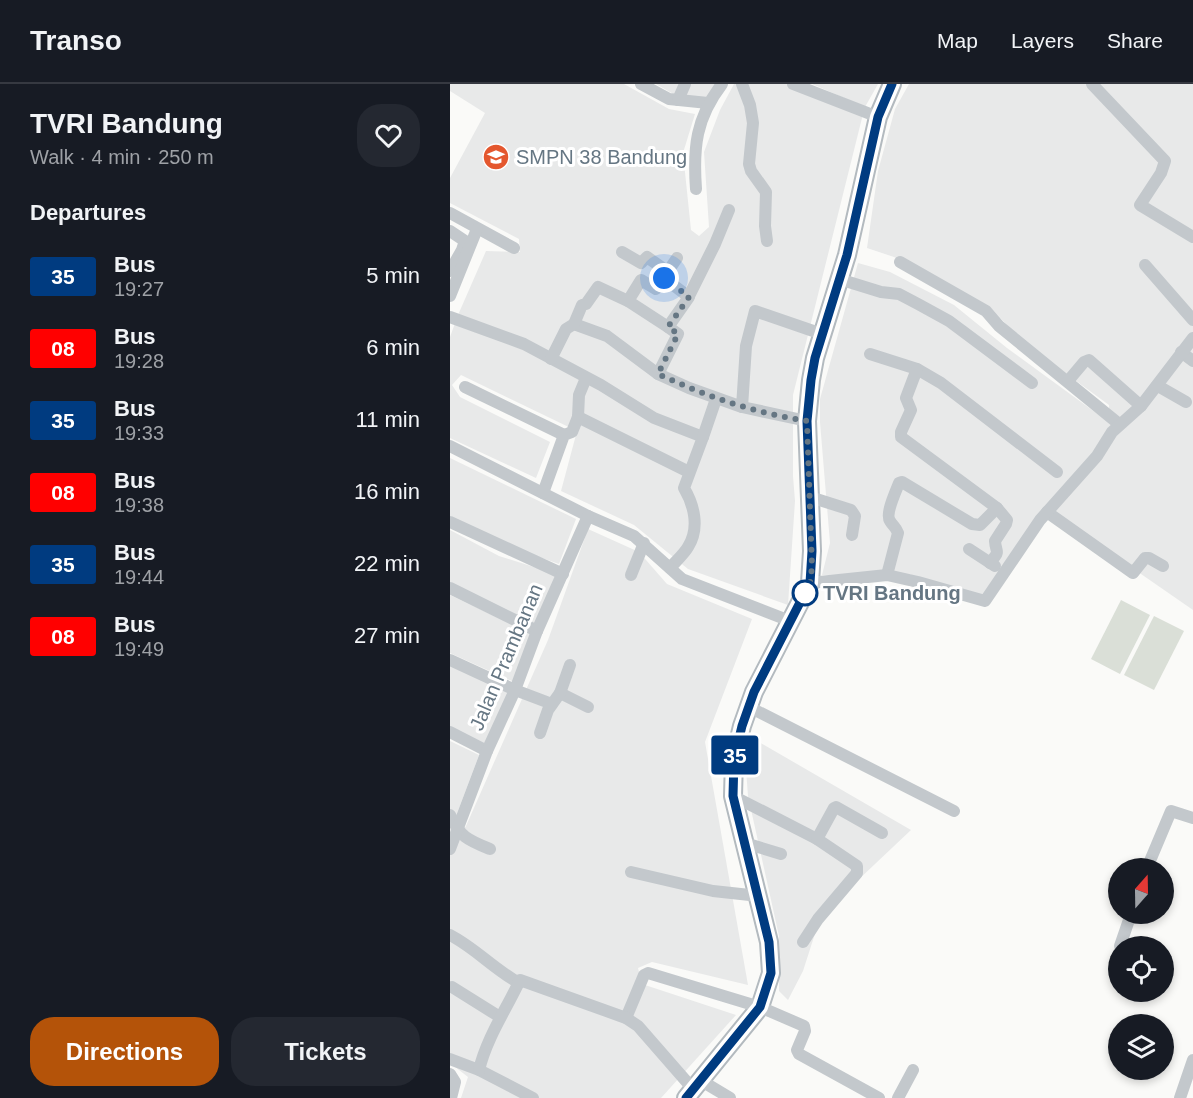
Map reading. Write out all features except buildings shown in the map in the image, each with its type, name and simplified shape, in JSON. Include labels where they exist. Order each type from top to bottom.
[{"type":"main road","points":[[693,1089],[760,1007],[769,982],[771,964],[769,942],[733,796],[734,759],[749,707],[810,583],[812,567],[807,421],[815,358],[847,255],[878,117],[892,84]]},
{"type":"street","points":[[641,84],[665,98],[708,103]]},
{"type":"street","points":[[678,100],[685,84]]},
{"type":"street","points":[[696,189],[695,153],[698,130],[708,103],[722,84]]},
{"type":"street","points":[[742,84],[750,105],[753,123],[749,164],[751,171],[766,192],[766,241]]},
{"type":"street","points":[[793,84],[878,117]]},
{"type":"street","points":[[1092,84],[1165,161],[1161,173],[1140,205],[1193,237]]},
{"type":"street","points":[[668,327],[689,297],[729,210]]},
{"type":"street","points":[[450,213],[514,248]]},
{"type":"street","points":[[450,296],[477,229]]},
{"type":"street","points":[[450,231],[465,241],[450,271]]},
{"type":"street","points":[[622,252],[641,263],[647,257],[689,296]]},
{"type":"street","points":[[628,300],[641,280],[656,290],[677,258]]},
{"type":"street","points":[[900,261],[986,311],[999,326],[1119,424]]},
{"type":"street","points":[[1145,266],[1193,320]]},
{"type":"street","points":[[839,279],[881,292],[899,294],[918,304],[949,321],[1032,382]]},
{"type":"street","points":[[550,359],[566,329],[574,324],[582,305],[586,304],[598,287],[628,300],[678,334],[658,374]]},
{"type":"street","points":[[742,407],[746,346],[755,311],[822,334]]},
{"type":"street","points":[[450,317],[524,344],[601,385],[654,418],[702,437]]},
{"type":"street","points":[[574,324],[607,336],[658,374],[716,399],[807,421]]},
{"type":"street","points":[[810,583],[887,575],[983,602],[988,599],[1004,572],[1047,513],[1097,456],[1119,424],[1142,406],[1193,338]]},
{"type":"street","points":[[1181,352],[1193,361]]},
{"type":"street","points":[[870,354],[916,369],[954,392],[1057,472]]},
{"type":"street","points":[[1068,381],[1084,362],[1089,360],[1142,406]]},
{"type":"street","points":[[916,369],[906,398],[911,410],[901,437],[997,508],[1007,520],[995,541],[999,550],[998,554],[990,563]]},
{"type":"street","points":[[465,387],[564,435],[572,432],[578,417],[579,394],[586,378]]},
{"type":"street","points":[[1158,386],[1186,402]]},
{"type":"street","points":[[670,568],[687,549],[693,534],[693,508],[691,499],[684,488],[716,399]]},
{"type":"street","points":[[578,417],[689,472]]},
{"type":"street","points":[[543,493],[564,435]]},
{"type":"street","points":[[450,446],[588,516],[634,536],[682,579],[790,621]]},
{"type":"street","points":[[887,575],[898,533],[889,521],[888,514],[902,482],[972,524],[980,525],[997,508]]},
{"type":"street","points":[[810,497],[851,510],[855,516],[852,535]]},
{"type":"street","points":[[1047,513],[1132,573],[1145,558],[1163,566]]},
{"type":"street","name":"Jalan Prambanan","points":[[450,849],[487,751],[588,516]]},
{"type":"street","points":[[450,522],[563,574]]},
{"type":"street","points":[[631,575],[644,543]]},
{"type":"street","points":[[969,549],[1004,572]]},
{"type":"street","points":[[450,588],[537,631]]},
{"type":"street","points":[[450,660],[515,690],[552,704]]},
{"type":"street","points":[[540,733],[552,704],[560,693],[570,665]]},
{"type":"street","points":[[560,693],[588,707]]},
{"type":"street","points":[[749,707],[954,811]]},
{"type":"street","points":[[450,732],[487,751]]},
{"type":"street","points":[[733,796],[817,839],[854,863],[857,869],[857,873],[818,919],[803,942]]},
{"type":"street","points":[[817,839],[836,807],[882,833]]},
{"type":"street","points":[[1151,858],[1171,811],[1193,818]]},
{"type":"street","points":[[450,815],[457,830],[467,839],[490,849]]},
{"type":"street","points":[[745,843],[781,854]]},
{"type":"street","points":[[631,872],[713,891],[759,896]]},
{"type":"street","points":[[450,935],[477,951],[507,978],[519,983]]},
{"type":"street","points":[[626,1018],[644,975],[648,973],[760,1007],[804,1026],[805,1031],[797,1050],[799,1054],[879,1098]]},
{"type":"street","points":[[479,1070],[484,1052],[520,980],[626,1018],[638,1026],[693,1089],[730,1098]]},
{"type":"street","points":[[452,987],[500,1017]]},
{"type":"street","points":[[450,1059],[479,1070],[533,1098]]},
{"type":"street","points":[[1180,1098],[1193,1060]]},
{"type":"street","points":[[898,1098],[913,1070]]},
{"type":"street","points":[[450,1074],[455,1082],[451,1098]]},
{"type":"shaded area","points":[[450,84],[624,84],[669,109],[695,114],[683,153],[691,230],[699,236],[709,227],[704,152],[720,110],[734,84],[787,84],[863,114],[793,395],[795,501],[788,605],[688,569],[634,525],[561,491],[577,431],[461,375],[452,385],[460,397],[550,442],[536,478],[450,438],[450,337],[458,315],[486,251],[520,252],[519,239],[450,203],[450,178],[485,113],[450,91]]},
{"type":"shaded area","points":[[656,84],[718,84],[708,99],[675,95]]},
{"type":"shaded area","points":[[812,84],[878,84],[865,107]]},
{"type":"shaded area","points":[[909,84],[1193,84],[1193,610],[1050,511],[991,590],[978,597],[909,574],[822,575],[830,543],[820,399],[858,263],[890,272],[954,305],[1007,348],[1103,418],[1109,415],[1109,405],[1023,342],[991,308],[894,257],[867,248],[878,171],[895,109]]},
{"type":"shaded area","points":[[450,458],[576,519],[559,564],[505,545],[450,516]]},
{"type":"shaded area","points":[[588,529],[639,552],[667,584],[752,619],[705,742],[748,985],[652,962],[638,968],[642,984],[736,1015],[661,1098],[461,1098],[468,1077],[450,1063],[450,832],[457,838],[466,826],[548,640]]},
{"type":"shaded area","points":[[450,530],[499,556],[556,574],[536,625],[450,591]]},
{"type":"shaded area","points":[[450,595],[534,635],[514,682],[450,653]]},
{"type":"shaded area","points":[[1121,600],[1150,615],[1120,674],[1091,659]]},
{"type":"shaded area","points":[[1154,616],[1184,631],[1154,690],[1124,675]]},
{"type":"shaded area","points":[[450,665],[510,692],[486,746],[450,727]]},
{"type":"shaded area","points":[[450,741],[479,755],[450,832]]},
{"type":"shaded area","points":[[759,742],[911,830],[821,915],[803,971],[788,1000],[779,991],[779,936],[748,796],[745,756]]},
{"type":"bus line","name":"35","points":[[686,1098],[760,1007],[771,973],[769,942],[733,796],[734,759],[754,692],[810,583],[812,551],[807,421],[811,380],[827,315],[847,255],[878,117],[892,84]]},
{"type":"place","name":"SMPN 38 Bandung","points":[[496,157]]},
{"type":"place","name":"TVRI Bandung","points":[[805,593]]},
{"type":"route","points":[[664,278],[689,297],[668,327],[678,334],[658,374],[725,402],[807,421],[812,567],[810,583],[805,593]]}]
